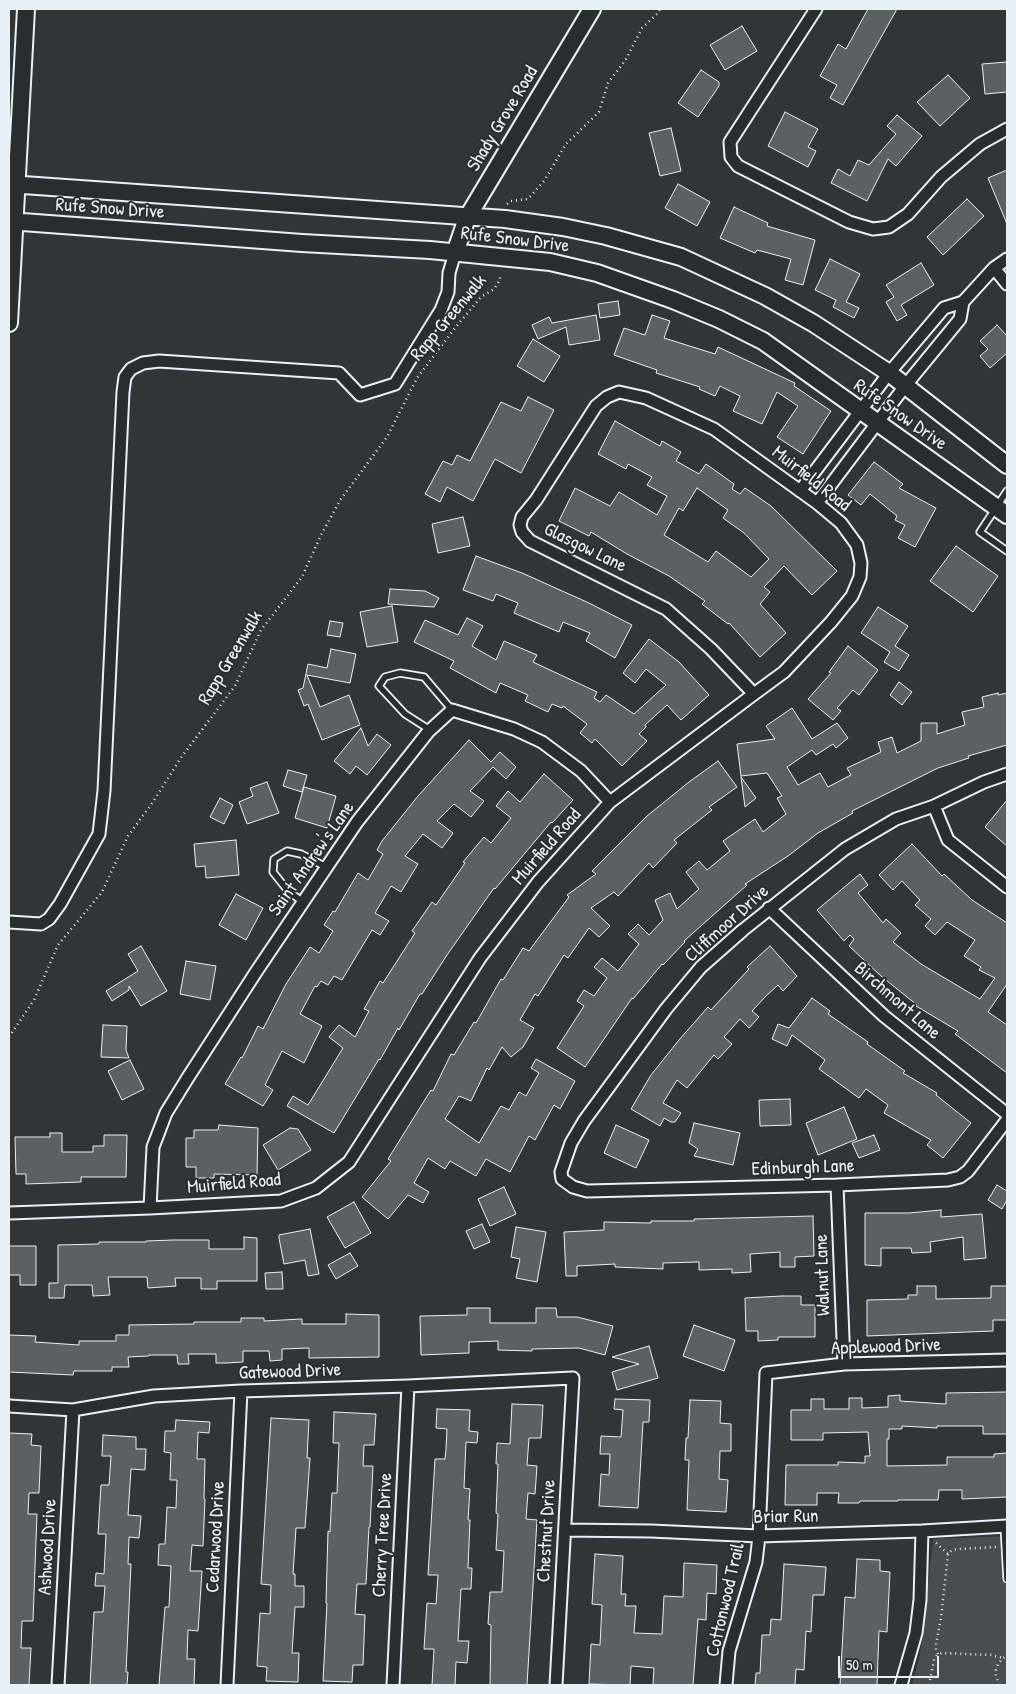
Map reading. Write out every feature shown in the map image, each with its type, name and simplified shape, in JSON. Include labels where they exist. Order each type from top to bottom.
[{"type":"main road","points":[[9,323],[13,184],[26,9]]},
{"type":"main road","name":"Shady Grove Road","points":[[454,253],[467,218],[592,9]]},
{"type":"main road","name":"Rufe Snow Drive","points":[[13,184],[467,218],[505,219],[563,227],[606,236],[681,257],[765,296],[813,322],[889,373],[1007,465]]},
{"type":"main road","name":"Rufe Snow Drive","points":[[11,221],[302,243],[430,250],[550,262],[597,273],[673,300],[718,319],[763,342],[1002,511]]},
{"type":"street","points":[[816,9],[730,142],[731,157],[738,166],[849,222],[873,229],[889,227],[908,214],[941,177],[980,144],[1007,129]]},
{"type":"street","points":[[9,922],[41,924],[49,919],[60,904],[100,834],[104,791],[125,377],[132,369],[143,363],[158,361],[339,373],[360,395],[394,384],[444,301],[448,292],[449,273],[454,253]]},
{"type":"street","points":[[800,491],[889,373],[944,308],[963,302],[994,268],[1007,259]]},
{"type":"street","points":[[994,268],[1007,284]]},
{"type":"street","points":[[816,503],[876,422],[960,319],[963,302]]},
{"type":"street","name":"Glasgow Lane","points":[[632,394],[619,392],[607,397],[596,406],[536,500],[522,517],[520,525],[522,532],[530,541],[666,609],[711,649],[754,694]]},
{"type":"street","name":"Muirfield Road","points":[[9,1213],[281,1201],[316,1188],[349,1162],[480,958],[538,882],[610,802],[784,672],[831,622],[852,596],[860,577],[861,563],[857,545],[841,523],[714,429],[646,398],[632,394]]},
{"type":"street","points":[[452,710],[514,729],[542,742],[581,771],[610,802]]},
{"type":"street","name":"Saint Andrew's Lane","points":[[150,1208],[153,1147],[166,1113],[357,822],[430,730],[452,710]]},
{"type":"street","name":"Cliffmoor Drive","points":[[572,1187],[562,1179],[561,1172],[570,1144],[584,1121],[666,1010],[701,967],[769,908],[846,849],[896,819],[934,806],[984,782],[1007,774]]},
{"type":"street","points":[[934,806],[948,840],[1007,887]]},
{"type":"street","name":"Birchmont Lane","points":[[769,908],[884,1016],[1007,1114]]},
{"type":"street","name":"Edinburgh Lane","points":[[572,1187],[587,1191],[838,1185],[948,1180],[968,1171],[1007,1120]]},
{"type":"street","name":"Walnut Lane","points":[[838,1185],[844,1364]]},
{"type":"street","name":"Applewood Drive","points":[[766,1373],[844,1364],[1007,1360]]},
{"type":"street","name":"Cottonwood Trail","points":[[726,1685],[729,1651],[756,1562],[759,1536],[766,1373]]},
{"type":"street","name":"Gatewood Drive","points":[[9,1406],[73,1410],[154,1396],[574,1378]]},
{"type":"street","name":"Chestnut Drive","points":[[556,1685],[574,1378]]},
{"type":"street","name":"Cherry Tree Drive","points":[[393,1685],[408,1386]]},
{"type":"street","name":"Cedarwood Drive","points":[[227,1685],[241,1391]]},
{"type":"street","name":"Ashwood Drive","points":[[58,1685],[73,1410]]},
{"type":"street","name":"Briar Run","points":[[565,1530],[651,1531],[759,1536],[922,1531],[1006,1526]]},
{"type":"street","points":[[901,1685],[917,1624],[920,1600],[922,1531]]},
{"type":"lane","points":[[1007,491],[1002,511],[980,532],[1007,551]]},
{"type":"lane","points":[[430,730],[405,714],[379,686],[385,677],[400,673],[424,676],[452,710]]},
{"type":"lane","points":[[303,902],[288,892],[273,872],[274,859],[287,851],[302,854],[326,867]]},
{"type":"lane","points":[[1006,1526],[1007,1579]]},
{"type":"path","points":[[506,205],[511,201],[528,199],[544,181],[566,144],[599,112],[608,83],[625,61],[642,28],[660,9]]},
{"type":"path","name":"Rapp Greenwalk","points":[[9,1037],[34,1000],[58,945],[102,892],[128,836],[153,802],[180,759],[235,686],[261,630],[302,578],[322,533],[341,499],[387,437],[417,378],[481,297],[494,289],[500,280],[500,275]]},
{"type":"path","points":[[936,1544],[948,1554]]},
{"type":"path","points":[[938,1654],[936,1644],[942,1618],[948,1554],[952,1550],[958,1549],[1005,1547]]},
{"type":"path","points":[[929,1685],[934,1660],[938,1654],[992,1655],[1003,1658]]},
{"type":"path","points":[[999,1685],[996,1670],[998,1664],[1007,1656]]},
{"type":"shaded area","points":[[1007,1536],[1007,1685],[912,1685],[923,1635],[933,1539]]},
{"type":"building","points":[[868,9],[897,9],[843,105],[830,98],[837,85],[820,76],[838,44],[846,49]]},
{"type":"building","points":[[742,26],[757,51],[725,70],[710,45]]},
{"type":"building","points":[[1007,62],[1007,92],[985,94],[982,64]]},
{"type":"building","points":[[701,70],[719,82],[719,86],[698,117],[678,103]]},
{"type":"building","points":[[948,75],[970,98],[940,126],[917,102]]},
{"type":"building","points":[[785,112],[818,129],[808,147],[816,151],[808,167],[768,146]]},
{"type":"building","points":[[897,115],[922,136],[896,166],[888,159],[867,201],[831,183],[838,169],[850,176],[858,160],[869,165],[896,134],[887,126]]},
{"type":"building","points":[[671,128],[681,171],[660,176],[649,133]]},
{"type":"building","points":[[1007,170],[1007,224],[988,178]]},
{"type":"building","points":[[678,184],[710,202],[697,226],[665,208]]},
{"type":"building","points":[[967,199],[984,216],[943,255],[927,237]]},
{"type":"building","points":[[734,207],[768,223],[767,226],[815,240],[803,285],[785,280],[791,259],[757,250],[755,253],[720,238]]},
{"type":"building","points":[[830,259],[860,274],[846,302],[859,308],[854,318],[833,307],[836,300],[815,290]]},
{"type":"building","points":[[921,263],[934,285],[901,305],[907,315],[897,321],[886,302],[894,297],[886,285]]},
{"type":"building","points":[[618,301],[620,315],[600,318],[598,304]]},
{"type":"building","points":[[596,315],[600,340],[569,345],[566,327],[538,339],[532,325],[549,317],[552,323]]},
{"type":"building","points":[[652,315],[670,321],[664,338],[715,354],[718,347],[795,383],[794,386],[831,411],[803,454],[777,437],[798,406],[777,392],[762,424],[733,411],[740,396],[720,386],[715,396],[699,389],[700,387],[656,373],[657,370],[614,355],[624,328],[645,335]]},
{"type":"building","points":[[997,325],[1007,336],[1007,353],[990,368],[980,356],[988,349],[980,341]]},
{"type":"building","points":[[533,339],[560,356],[544,382],[517,366]]},
{"type":"building","points":[[528,397],[554,410],[521,473],[495,459],[473,501],[447,487],[440,502],[425,494],[443,461],[452,465],[457,455],[470,461],[501,402],[521,411]]},
{"type":"building","points":[[615,421],[660,446],[662,441],[681,452],[676,461],[699,474],[706,464],[734,484],[732,489],[740,494],[745,488],[771,506],[837,571],[812,595],[784,566],[764,587],[770,592],[760,604],[786,633],[760,657],[729,623],[702,604],[705,601],[669,576],[591,532],[589,536],[559,521],[575,488],[610,506],[619,492],[657,515],[667,496],[647,485],[652,477],[628,464],[626,469],[598,454]],"holes":[[[697,488],[728,510],[723,518],[744,533],[769,559],[751,577],[716,551],[708,562],[664,535],[679,508],[683,511]]]},
{"type":"building","points":[[874,462],[903,484],[899,488],[936,508],[915,547],[898,538],[905,525],[895,520],[897,516],[870,494],[861,505],[848,495]]},
{"type":"building","points":[[463,517],[470,546],[438,553],[432,524]]},
{"type":"building","points":[[956,546],[998,576],[973,612],[930,581]]},
{"type":"building","points":[[476,556],[522,573],[589,603],[632,625],[615,658],[586,641],[590,633],[563,622],[559,632],[514,613],[518,603],[496,594],[493,601],[463,590]]},
{"type":"building","points":[[390,589],[425,591],[439,598],[434,607],[388,604]]},
{"type":"building","points":[[392,606],[398,642],[367,647],[360,612]]},
{"type":"building","points":[[878,607],[908,626],[895,646],[909,655],[899,671],[884,662],[890,652],[861,633]]},
{"type":"building","points":[[467,618],[483,626],[472,646],[496,660],[504,641],[537,655],[533,662],[597,692],[594,698],[600,702],[606,695],[634,714],[666,685],[646,669],[635,683],[623,673],[649,639],[679,662],[709,695],[681,720],[667,705],[645,725],[646,727],[639,734],[647,741],[622,766],[595,739],[592,743],[580,733],[587,724],[563,706],[562,708],[552,704],[548,712],[525,701],[528,695],[500,683],[496,693],[450,668],[454,661],[414,642],[425,620],[458,635]]},
{"type":"building","points":[[330,621],[343,623],[340,637],[327,635]]},
{"type":"building","points":[[848,646],[878,670],[859,695],[853,690],[837,708],[841,711],[833,720],[808,699],[831,673],[829,672]]},
{"type":"building","points":[[331,649],[356,654],[350,683],[307,675],[320,707],[349,695],[360,725],[322,740],[308,704],[304,706],[298,690],[303,688],[308,664],[327,668]]},
{"type":"building","points":[[899,682],[912,692],[902,705],[890,695]]},
{"type":"building","points":[[998,693],[998,695],[1007,693],[1007,745],[968,756],[969,758],[938,768],[852,811],[853,813],[818,833],[788,856],[745,884],[747,885],[684,941],[632,998],[585,1067],[557,1048],[584,1006],[577,1001],[584,990],[594,996],[607,978],[594,967],[602,958],[618,971],[639,944],[628,934],[638,924],[649,935],[663,920],[655,900],[670,893],[677,909],[699,889],[686,872],[699,861],[707,870],[730,851],[723,841],[755,819],[763,832],[786,814],[777,798],[782,796],[767,773],[741,776],[737,744],[775,739],[766,726],[792,708],[812,739],[837,723],[848,738],[836,748],[833,744],[816,755],[812,750],[787,767],[798,785],[820,773],[828,787],[851,775],[847,768],[881,752],[878,742],[892,737],[897,753],[921,741],[921,723],[937,723],[937,734],[965,725],[962,712],[984,707],[982,697]]},
{"type":"building","points":[[361,728],[368,746],[377,734],[391,745],[367,775],[356,766],[350,774],[334,761]]},
{"type":"building","points":[[469,740],[491,762],[500,752],[516,767],[506,779],[493,767],[470,791],[484,801],[471,817],[454,804],[437,821],[453,833],[442,848],[423,834],[405,856],[418,864],[401,892],[391,886],[375,913],[389,921],[380,935],[372,930],[342,980],[334,976],[328,985],[321,981],[317,987],[315,986],[300,1014],[322,1026],[304,1063],[282,1051],[265,1085],[273,1090],[263,1106],[225,1084],[242,1058],[258,1026],[263,1029],[286,984],[310,947],[319,953],[333,931],[324,925],[333,911],[335,912],[358,873],[368,880],[383,854],[377,850],[382,841],[418,796]]},
{"type":"building","points":[[718,761],[737,787],[709,807],[712,810],[674,840],[677,843],[653,868],[649,863],[618,896],[614,892],[591,908],[610,926],[599,937],[589,928],[568,958],[564,955],[538,996],[535,994],[520,1020],[534,1028],[523,1047],[511,1057],[502,1047],[489,1070],[487,1068],[471,1101],[459,1096],[445,1119],[479,1143],[501,1106],[509,1110],[519,1092],[526,1096],[539,1073],[531,1068],[536,1059],[575,1081],[560,1109],[554,1105],[535,1140],[529,1136],[510,1172],[486,1159],[476,1176],[450,1161],[445,1169],[428,1158],[414,1183],[429,1192],[423,1203],[408,1195],[388,1219],[362,1197],[391,1161],[388,1159],[431,1090],[433,1091],[451,1054],[454,1055],[474,1022],[476,1023],[501,979],[503,980],[523,948],[529,951],[569,897],[567,895],[596,874],[592,871],[647,816]]},
{"type":"building","points":[[288,770],[307,775],[302,792],[283,786]]},
{"type":"building","points":[[544,774],[573,800],[551,822],[494,888],[422,994],[420,994],[334,1133],[287,1106],[293,1096],[308,1105],[343,1048],[329,1037],[339,1025],[355,1037],[369,1011],[364,1009],[380,981],[383,983],[415,933],[412,931],[432,902],[436,905],[465,863],[463,862],[484,837],[491,843],[511,818],[496,806],[508,791],[520,802]]},
{"type":"building","points":[[741,777],[756,798],[745,807]]},
{"type":"building","points":[[267,782],[279,813],[247,824],[239,802],[253,796],[250,788]]},
{"type":"building","points":[[304,787],[336,796],[327,828],[295,818]]},
{"type":"building","points":[[220,798],[233,805],[224,824],[210,817]]},
{"type":"building","points":[[1007,800],[1007,846],[985,827]]},
{"type":"building","points":[[236,840],[239,875],[206,878],[205,866],[196,867],[194,844]]},
{"type":"building","points":[[912,844],[942,876],[944,874],[972,900],[1007,923],[1007,984],[988,1012],[1007,1025],[1007,1073],[955,1034],[958,1031],[916,1006],[881,976],[849,946],[854,939],[850,935],[844,941],[817,910],[860,874],[868,885],[858,893],[883,923],[886,919],[901,933],[893,942],[921,964],[980,999],[995,978],[979,970],[981,967],[964,956],[975,940],[947,922],[935,935],[925,926],[931,919],[915,905],[920,900],[902,881],[893,890],[879,875]]},
{"type":"building","points":[[236,894],[263,908],[246,940],[219,925]]},
{"type":"building","points":[[141,946],[167,991],[141,1006],[129,986],[129,990],[112,1001],[106,991],[138,971],[128,954]]},
{"type":"building","points":[[770,946],[797,976],[783,991],[778,985],[752,1011],[759,1017],[749,1028],[740,1019],[724,1037],[732,1044],[718,1059],[714,1055],[687,1088],[677,1080],[663,1103],[681,1113],[675,1122],[664,1118],[660,1126],[631,1109],[651,1075],[679,1040],[708,1007],[711,1010],[749,969],[747,967]]},
{"type":"building","points":[[186,961],[216,966],[210,1000],[180,994]]},
{"type":"building","points":[[812,998],[830,1011],[828,1014],[905,1071],[903,1073],[937,1093],[936,1095],[971,1123],[943,1158],[927,1145],[931,1140],[884,1113],[888,1105],[866,1089],[859,1098],[819,1069],[825,1060],[792,1035],[787,1046],[772,1039],[778,1024],[789,1028]]},
{"type":"building","points":[[103,1025],[127,1026],[126,1050],[129,1058],[101,1057]]},
{"type":"building","points":[[130,1060],[144,1089],[122,1100],[108,1071]]},
{"type":"building","points":[[790,1099],[791,1125],[760,1126],[759,1100]]},
{"type":"building","points":[[844,1107],[857,1139],[818,1155],[806,1123]]},
{"type":"building","points":[[694,1123],[740,1133],[733,1165],[694,1156],[698,1149],[689,1143]]},
{"type":"building","points":[[219,1125],[258,1128],[257,1175],[214,1174],[214,1178],[196,1178],[196,1167],[186,1167],[186,1138],[194,1138],[194,1130],[218,1130]]},
{"type":"building","points":[[616,1125],[649,1140],[636,1168],[604,1153]]},
{"type":"building","points":[[290,1128],[298,1129],[311,1150],[278,1170],[263,1145]]},
{"type":"building","points":[[50,1133],[62,1133],[62,1152],[93,1152],[93,1146],[104,1146],[104,1135],[127,1135],[126,1177],[81,1177],[81,1182],[26,1184],[26,1174],[16,1174],[15,1137],[50,1137]]},
{"type":"building","points":[[874,1135],[880,1150],[859,1158],[852,1143]]},
{"type":"building","points":[[997,1185],[1007,1191],[1007,1200],[1002,1209],[988,1200]]},
{"type":"building","points":[[504,1187],[516,1214],[490,1226],[478,1199]]},
{"type":"building","points":[[354,1202],[371,1233],[345,1248],[327,1217]]},
{"type":"building","points":[[941,1210],[941,1217],[982,1214],[986,1258],[964,1260],[963,1237],[930,1242],[931,1252],[912,1253],[911,1248],[881,1248],[881,1266],[865,1265],[865,1213],[909,1213]]},
{"type":"building","points":[[813,1216],[814,1256],[795,1257],[795,1267],[780,1267],[780,1252],[750,1254],[751,1272],[732,1273],[732,1269],[699,1270],[699,1262],[663,1263],[663,1269],[615,1267],[615,1264],[577,1266],[577,1276],[566,1276],[564,1232],[604,1230],[604,1222],[651,1223],[651,1221],[694,1221],[694,1219]]},
{"type":"building","points":[[482,1224],[490,1242],[474,1249],[466,1231]]},
{"type":"building","points":[[516,1227],[546,1232],[537,1282],[516,1278],[520,1259],[511,1257]]},
{"type":"building","points":[[310,1229],[319,1274],[308,1276],[305,1260],[284,1264],[279,1235]]},
{"type":"building","points":[[244,1237],[257,1238],[257,1281],[217,1281],[217,1289],[201,1289],[201,1278],[175,1278],[176,1286],[148,1288],[147,1277],[108,1277],[110,1295],[93,1296],[92,1285],[65,1285],[64,1298],[49,1298],[49,1283],[58,1283],[58,1245],[99,1244],[99,1242],[209,1240],[209,1249],[244,1249]]},
{"type":"building","points":[[9,1246],[36,1246],[36,1285],[20,1285],[20,1275],[9,1275]]},
{"type":"building","points":[[350,1253],[358,1266],[336,1279],[328,1265]]},
{"type":"building","points":[[282,1272],[283,1289],[266,1289],[265,1273]]},
{"type":"building","points":[[917,1286],[936,1286],[936,1299],[991,1298],[991,1286],[1007,1286],[1007,1320],[993,1320],[993,1331],[867,1336],[867,1300],[908,1299],[908,1295],[917,1295]]},
{"type":"building","points":[[801,1296],[801,1305],[815,1305],[815,1337],[778,1337],[778,1340],[758,1341],[758,1331],[746,1331],[745,1298]]},
{"type":"building","points":[[467,1308],[490,1308],[490,1323],[536,1323],[536,1308],[556,1308],[557,1317],[577,1317],[613,1326],[605,1355],[579,1348],[532,1349],[532,1351],[498,1350],[498,1341],[469,1342],[469,1353],[421,1355],[420,1316],[467,1315]]},
{"type":"building","points":[[346,1314],[379,1315],[379,1357],[309,1358],[309,1348],[282,1349],[282,1360],[270,1361],[269,1351],[243,1351],[243,1362],[227,1363],[216,1363],[216,1354],[188,1354],[189,1364],[178,1364],[177,1355],[149,1355],[128,1357],[129,1367],[112,1367],[112,1371],[74,1371],[73,1375],[9,1372],[9,1335],[36,1336],[35,1342],[79,1345],[79,1341],[116,1341],[116,1335],[129,1335],[129,1325],[241,1322],[241,1318],[264,1318],[264,1321],[302,1319],[302,1324],[346,1324]]},
{"type":"building","points":[[694,1325],[735,1340],[724,1371],[683,1356]]},
{"type":"building","points":[[649,1346],[658,1378],[617,1390],[612,1372],[639,1364],[612,1357]]},
{"type":"building","points":[[1007,1392],[1007,1434],[983,1434],[983,1426],[937,1426],[937,1428],[902,1426],[902,1429],[889,1429],[887,1466],[947,1465],[947,1457],[994,1457],[994,1454],[1007,1453],[1007,1497],[962,1499],[962,1490],[939,1490],[938,1500],[838,1503],[839,1493],[817,1493],[817,1505],[785,1505],[786,1465],[838,1465],[838,1462],[865,1463],[865,1456],[870,1456],[868,1432],[823,1433],[823,1440],[791,1440],[791,1410],[811,1410],[811,1399],[824,1399],[824,1409],[849,1409],[849,1398],[862,1398],[862,1408],[888,1407],[888,1396],[900,1395],[900,1401],[946,1404],[946,1393]]},
{"type":"building","points":[[615,1399],[650,1400],[649,1422],[643,1422],[638,1508],[599,1506],[601,1474],[609,1475],[610,1454],[600,1454],[601,1436],[621,1437],[623,1410],[614,1409]]},
{"type":"building","points":[[690,1400],[721,1401],[720,1423],[731,1424],[731,1451],[720,1451],[719,1479],[728,1480],[726,1512],[687,1510],[689,1460],[685,1460]]},
{"type":"building","points":[[512,1404],[543,1405],[541,1438],[529,1438],[527,1465],[537,1466],[535,1494],[528,1493],[526,1519],[537,1520],[527,1685],[490,1685],[491,1625],[488,1624],[490,1592],[502,1592],[504,1551],[496,1550],[498,1514],[496,1513],[497,1443],[510,1444]]},
{"type":"building","points":[[437,1409],[470,1410],[469,1431],[478,1432],[477,1443],[466,1442],[464,1488],[470,1489],[468,1568],[472,1568],[471,1589],[461,1589],[458,1641],[469,1641],[467,1663],[456,1662],[455,1685],[432,1685],[434,1649],[424,1649],[427,1603],[436,1604],[438,1575],[428,1575],[435,1459],[445,1459],[446,1449],[447,1429],[436,1428]]},
{"type":"building","points":[[334,1412],[376,1414],[374,1445],[364,1445],[363,1466],[373,1466],[370,1527],[366,1584],[357,1584],[355,1614],[365,1615],[363,1665],[353,1665],[352,1682],[323,1681],[328,1531],[330,1532],[332,1493],[337,1493],[339,1443],[333,1443]]},
{"type":"building","points":[[271,1418],[309,1420],[307,1458],[310,1458],[305,1528],[296,1528],[293,1574],[295,1574],[295,1586],[304,1586],[304,1607],[295,1607],[292,1653],[299,1653],[298,1682],[266,1681],[267,1667],[257,1666],[260,1613],[270,1614],[271,1585],[261,1584]]},
{"type":"building","points":[[176,1420],[210,1422],[209,1433],[198,1432],[197,1459],[205,1459],[205,1499],[203,1546],[192,1545],[190,1571],[202,1571],[198,1631],[188,1630],[187,1659],[195,1659],[194,1685],[159,1685],[165,1607],[169,1607],[171,1566],[158,1565],[159,1544],[165,1544],[167,1507],[176,1508],[177,1480],[170,1480],[171,1453],[164,1452],[165,1431],[175,1431]]},
{"type":"building","points":[[9,1433],[32,1434],[31,1445],[41,1446],[39,1493],[29,1493],[28,1514],[37,1514],[33,1621],[22,1621],[21,1648],[31,1648],[29,1685],[9,1685]]},
{"type":"building","points":[[103,1435],[136,1437],[136,1449],[146,1449],[145,1470],[131,1469],[128,1515],[141,1516],[139,1538],[129,1537],[128,1564],[131,1564],[127,1685],[90,1685],[94,1612],[103,1612],[105,1586],[95,1586],[96,1573],[104,1574],[106,1534],[98,1534],[101,1485],[109,1485],[111,1456],[102,1456]]},
{"type":"building","points":[[595,1554],[623,1556],[621,1594],[626,1594],[625,1606],[636,1606],[634,1633],[662,1634],[664,1596],[683,1597],[684,1563],[717,1565],[716,1594],[707,1593],[706,1620],[698,1619],[693,1685],[653,1685],[654,1668],[631,1666],[630,1685],[589,1684],[591,1644],[600,1645],[602,1605],[592,1604]]},
{"type":"building","points":[[857,1559],[880,1560],[880,1571],[890,1572],[887,1632],[879,1631],[877,1685],[840,1685],[845,1597],[855,1598]]},
{"type":"building","points":[[784,1564],[826,1567],[824,1595],[813,1595],[811,1632],[806,1631],[804,1670],[796,1669],[795,1685],[755,1685],[756,1673],[760,1673],[762,1635],[770,1635],[771,1619],[781,1620]]}]
